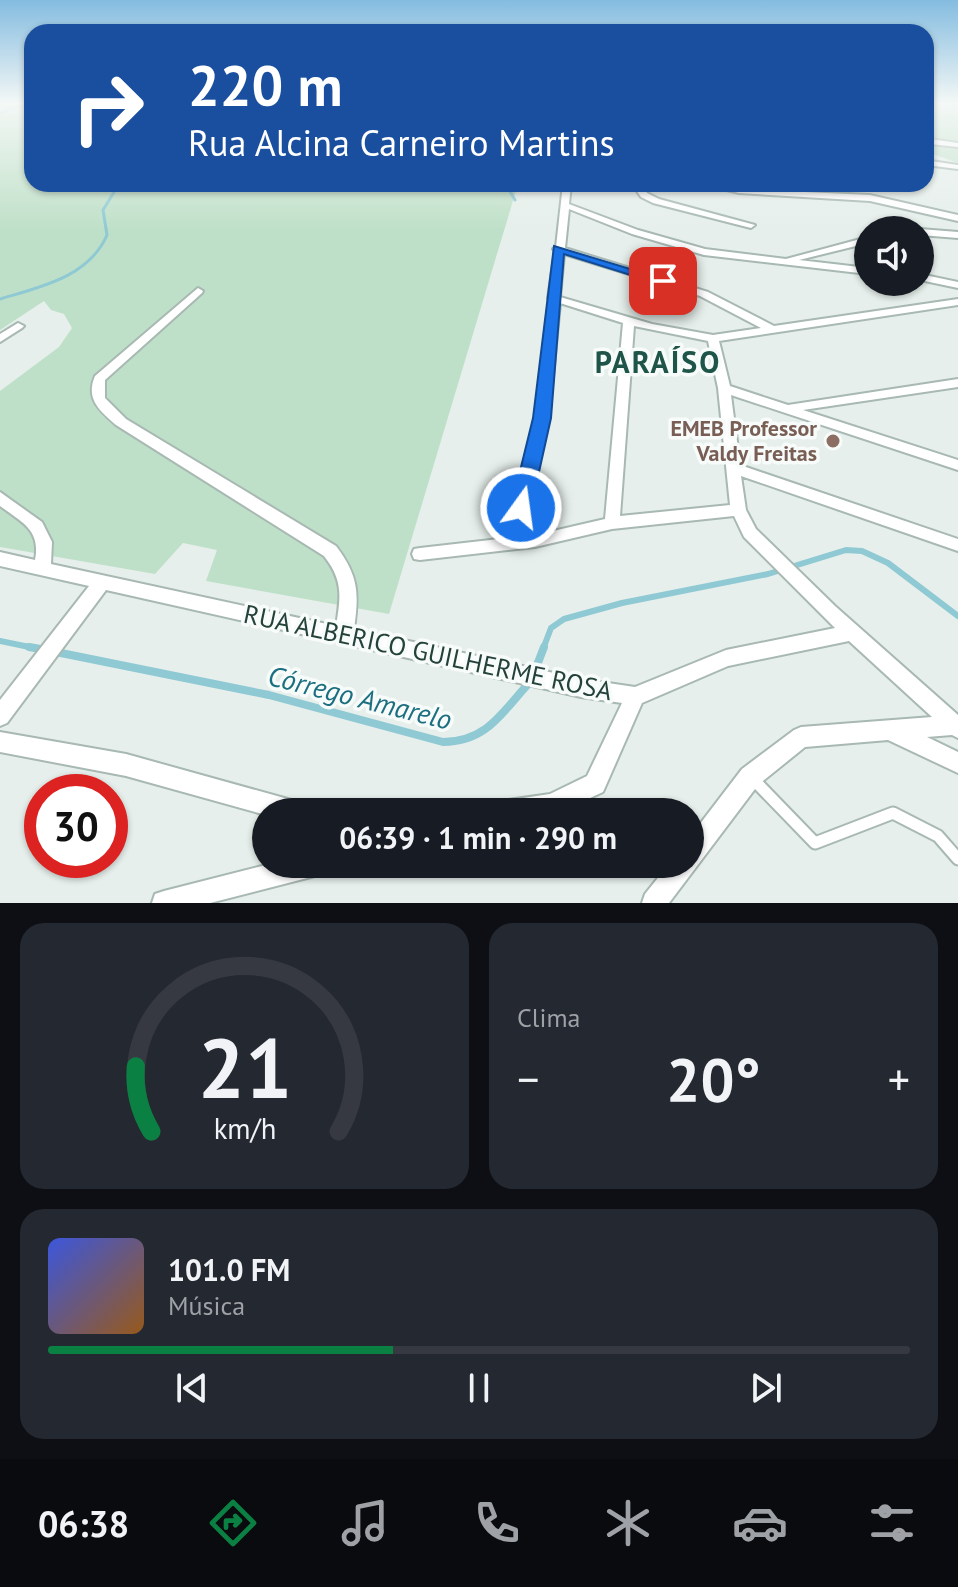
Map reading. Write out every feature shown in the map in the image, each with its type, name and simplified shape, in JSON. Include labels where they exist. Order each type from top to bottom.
[{"type":"street","points":[[934,164],[958,167]]},
{"type":"street","points":[[535,541],[521,508],[540,430],[566,192]]},
{"type":"street","points":[[645,192],[656,201],[751,225]]},
{"type":"street","points":[[758,192],[870,198],[958,218]]},
{"type":"street","points":[[565,205],[666,242],[779,262],[854,270]]},
{"type":"street","points":[[934,233],[958,235]]},
{"type":"street","points":[[779,262],[854,243]]},
{"type":"street","points":[[558,249],[704,294],[772,329]]},
{"type":"street","points":[[934,280],[958,285]]},
{"type":"street","points":[[198,291],[99,379],[97,398],[121,422],[330,551],[345,569],[350,589],[344,635]]},
{"type":"street","points":[[553,298],[629,321],[713,338],[958,302]]},
{"type":"street","points":[[612,523],[629,321]]},
{"type":"street","points":[[0,339],[18,326]]},
{"type":"street","points":[[713,338],[724,388],[738,510],[750,533],[852,632],[957,726]]},
{"type":"street","points":[[789,408],[958,383]]},
{"type":"street","points":[[724,388],[958,465]]},
{"type":"street","points":[[734,468],[958,545]]},
{"type":"street","points":[[0,498],[45,534],[48,546],[42,568]]},
{"type":"street","points":[[420,554],[535,541],[612,523],[738,510]]},
{"type":"street","name":"RUA ALBERICO GUILHERME ROSA","points":[[0,559],[635,696],[726,658],[852,632]]},
{"type":"street","points":[[0,716],[102,582]]},
{"type":"street","points":[[566,798],[595,784],[635,696]]},
{"type":"street","points":[[704,838],[750,777],[801,737],[957,726]]},
{"type":"street","points":[[890,731],[958,763]]},
{"type":"street","points":[[0,742],[126,765],[252,800]]},
{"type":"street","points":[[164,903],[261,878]]},
{"type":"street","points":[[654,903],[673,878]]},
{"type":"lane","points":[[750,777],[815,843],[893,813],[938,836],[958,859]]},
{"type":"green space","points":[[0,146],[24,146],[24,192],[516,192],[389,614],[206,581],[217,550],[183,543],[155,574],[0,547],[0,391],[59,347],[72,328],[64,314],[51,310],[44,301],[0,330]]},
{"type":"green space","points":[[934,146],[958,146],[958,163],[934,154]]},
{"type":"waterway","points":[[0,299],[62,278],[88,261],[107,235],[103,210],[114,192]]},
{"type":"waterway","points":[[510,192],[515,200]]},
{"type":"waterway","name":"Córrego Amarelo","points":[[543,649],[551,628],[564,619],[622,603],[768,574],[846,550],[862,551],[888,563],[958,616]]},
{"type":"waterway","name":"Córrego Amarelo","points":[[0,641],[31,647]]},
{"type":"waterway","name":"Córrego Amarelo","points":[[31,647],[46,650]]},
{"type":"waterway","name":"Córrego Amarelo","points":[[31,647],[39,649]]},
{"type":"waterway","name":"Córrego Amarelo","points":[[534,673],[544,647]]},
{"type":"waterway","name":"Córrego Amarelo","points":[[56,652],[269,695],[443,742],[458,741],[482,731],[530,682]]},
{"type":"place","name":"EMEB Professor Valdy Freitas","points":[[833,441]]},
{"type":"district","name":"PARAÍSO","points":[[658,361]]},
{"type":"route","points":[[521,508],[542,418],[558,249],[663,281]]}]
